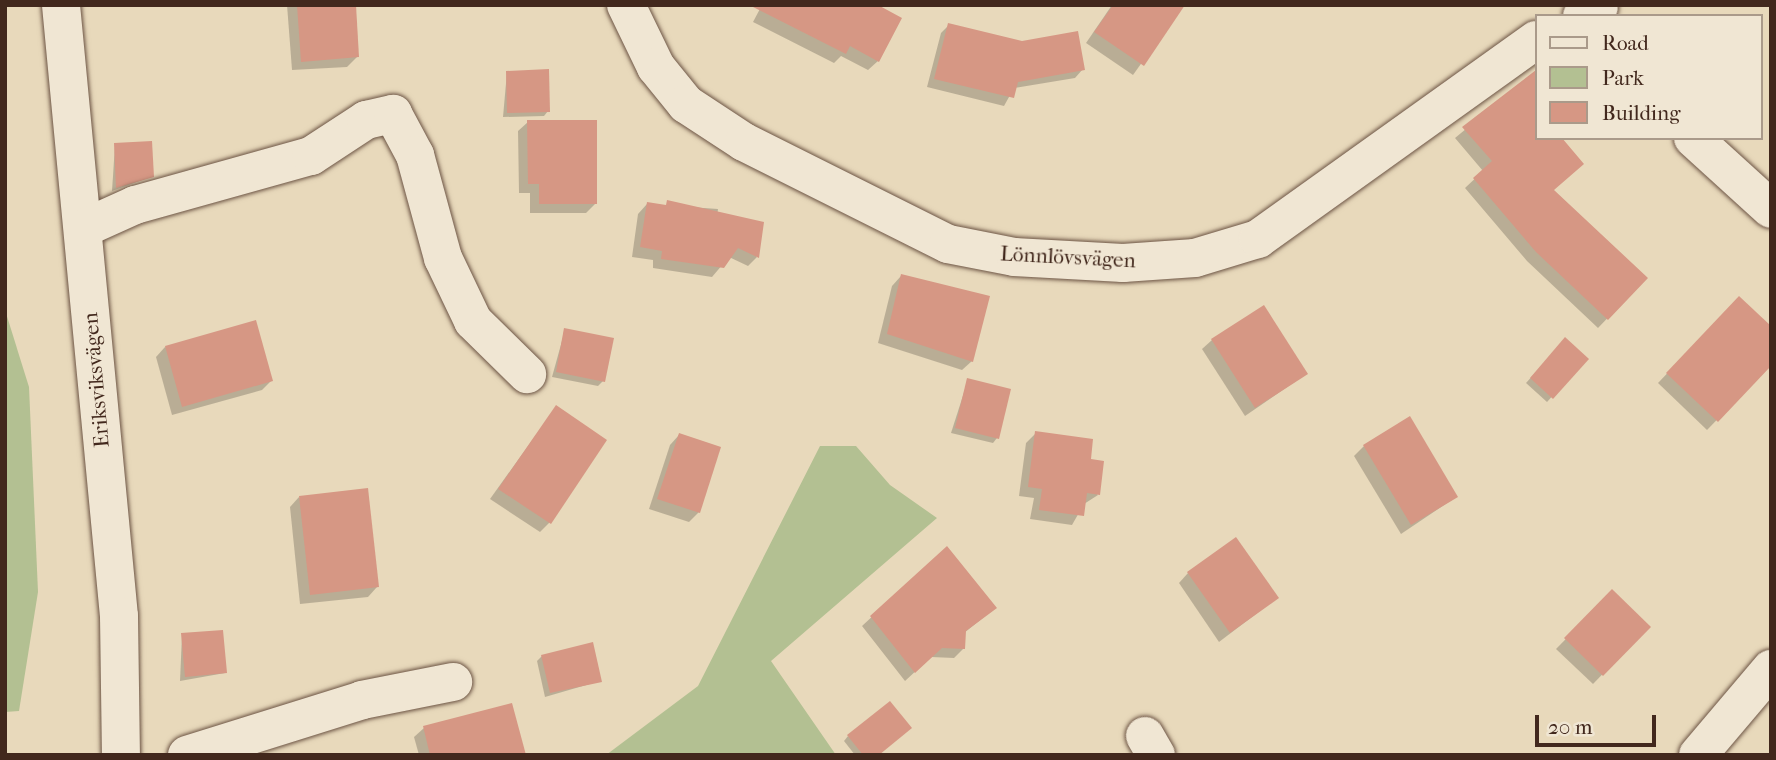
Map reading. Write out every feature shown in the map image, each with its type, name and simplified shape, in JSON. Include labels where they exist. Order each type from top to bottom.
[{"type":"street","name":"Eriksviksvägen","points":[[61,5],[84,228],[118,616],[121,755]]},
{"type":"street","name":"Lönnlövsvägen","points":[[626,5],[656,67],[686,104],[744,142],[948,244],[1014,257],[1123,263],[1195,258],[1258,239],[1534,41]]},
{"type":"street","points":[[84,228],[135,205],[311,156],[366,120],[393,114],[415,155],[443,258],[473,321],[527,374]]},
{"type":"street","points":[[1695,140],[1771,209]]},
{"type":"street","points":[[1698,755],[1771,669]]},
{"type":"street","points":[[187,755],[362,700],[453,682]]},
{"type":"green space","points":[[5,310],[29,387],[38,592],[19,711],[5,712]]},
{"type":"green space","points":[[820,446],[856,446],[890,485],[937,518],[771,661],[836,755],[606,755],[698,686]]},
{"type":"building","points":[[297,5],[356,5],[359,57],[301,62]]},
{"type":"building","points":[[749,5],[878,5],[902,18],[879,62],[850,46],[846,54]]},
{"type":"building","points":[[1113,5],[1185,5],[1144,66],[1094,32]]},
{"type":"building","points":[[948,23],[1022,41],[1078,31],[1085,70],[1018,82],[1014,98],[934,79]]},
{"type":"building","points":[[549,69],[550,112],[507,113],[506,71]]},
{"type":"building","points":[[1534,72],[1534,140],[1564,140],[1584,164],[1554,190],[1648,278],[1608,320],[1536,252],[1473,178],[1492,161],[1462,127]]},
{"type":"building","points":[[527,120],[597,120],[597,204],[539,204],[539,184],[528,184]]},
{"type":"building","points":[[152,141],[154,177],[116,188],[114,143]]},
{"type":"building","points":[[667,200],[764,222],[759,258],[738,248],[724,268],[661,259],[662,251],[640,247],[647,202],[666,205]]},
{"type":"building","points":[[901,274],[990,296],[973,362],[887,334]]},
{"type":"building","points":[[1739,296],[1771,326],[1771,366],[1718,422],[1666,373]]},
{"type":"building","points":[[1264,305],[1308,374],[1255,408],[1211,339]]},
{"type":"building","points":[[256,320],[273,381],[182,407],[165,346]]},
{"type":"building","points":[[564,328],[614,338],[605,382],[556,372]]},
{"type":"building","points":[[1565,337],[1589,359],[1553,399],[1530,378]]},
{"type":"building","points":[[967,378],[1011,389],[999,439],[955,428]]},
{"type":"building","points":[[556,405],[607,440],[551,524],[498,489]]},
{"type":"building","points":[[1410,416],[1458,497],[1411,525],[1363,445]]},
{"type":"building","points":[[1035,431],[1093,439],[1091,459],[1104,461],[1100,495],[1087,493],[1084,516],[1039,510],[1042,489],[1028,487]]},
{"type":"building","points":[[679,433],[721,447],[700,513],[657,499]]},
{"type":"building","points":[[368,488],[379,587],[310,595],[299,496]]},
{"type":"building","points":[[1236,537],[1279,598],[1230,633],[1187,572]]},
{"type":"building","points":[[947,546],[997,608],[966,631],[965,649],[942,648],[915,673],[870,616]]},
{"type":"building","points":[[1612,589],[1651,627],[1603,676],[1564,638]]},
{"type":"building","points":[[223,630],[227,673],[185,677],[181,633]]},
{"type":"building","points":[[593,642],[602,682],[550,693],[541,655]]},
{"type":"building","points":[[890,701],[912,728],[879,755],[863,755],[847,735]]},
{"type":"building","points":[[512,703],[526,755],[430,755],[423,726]]}]
